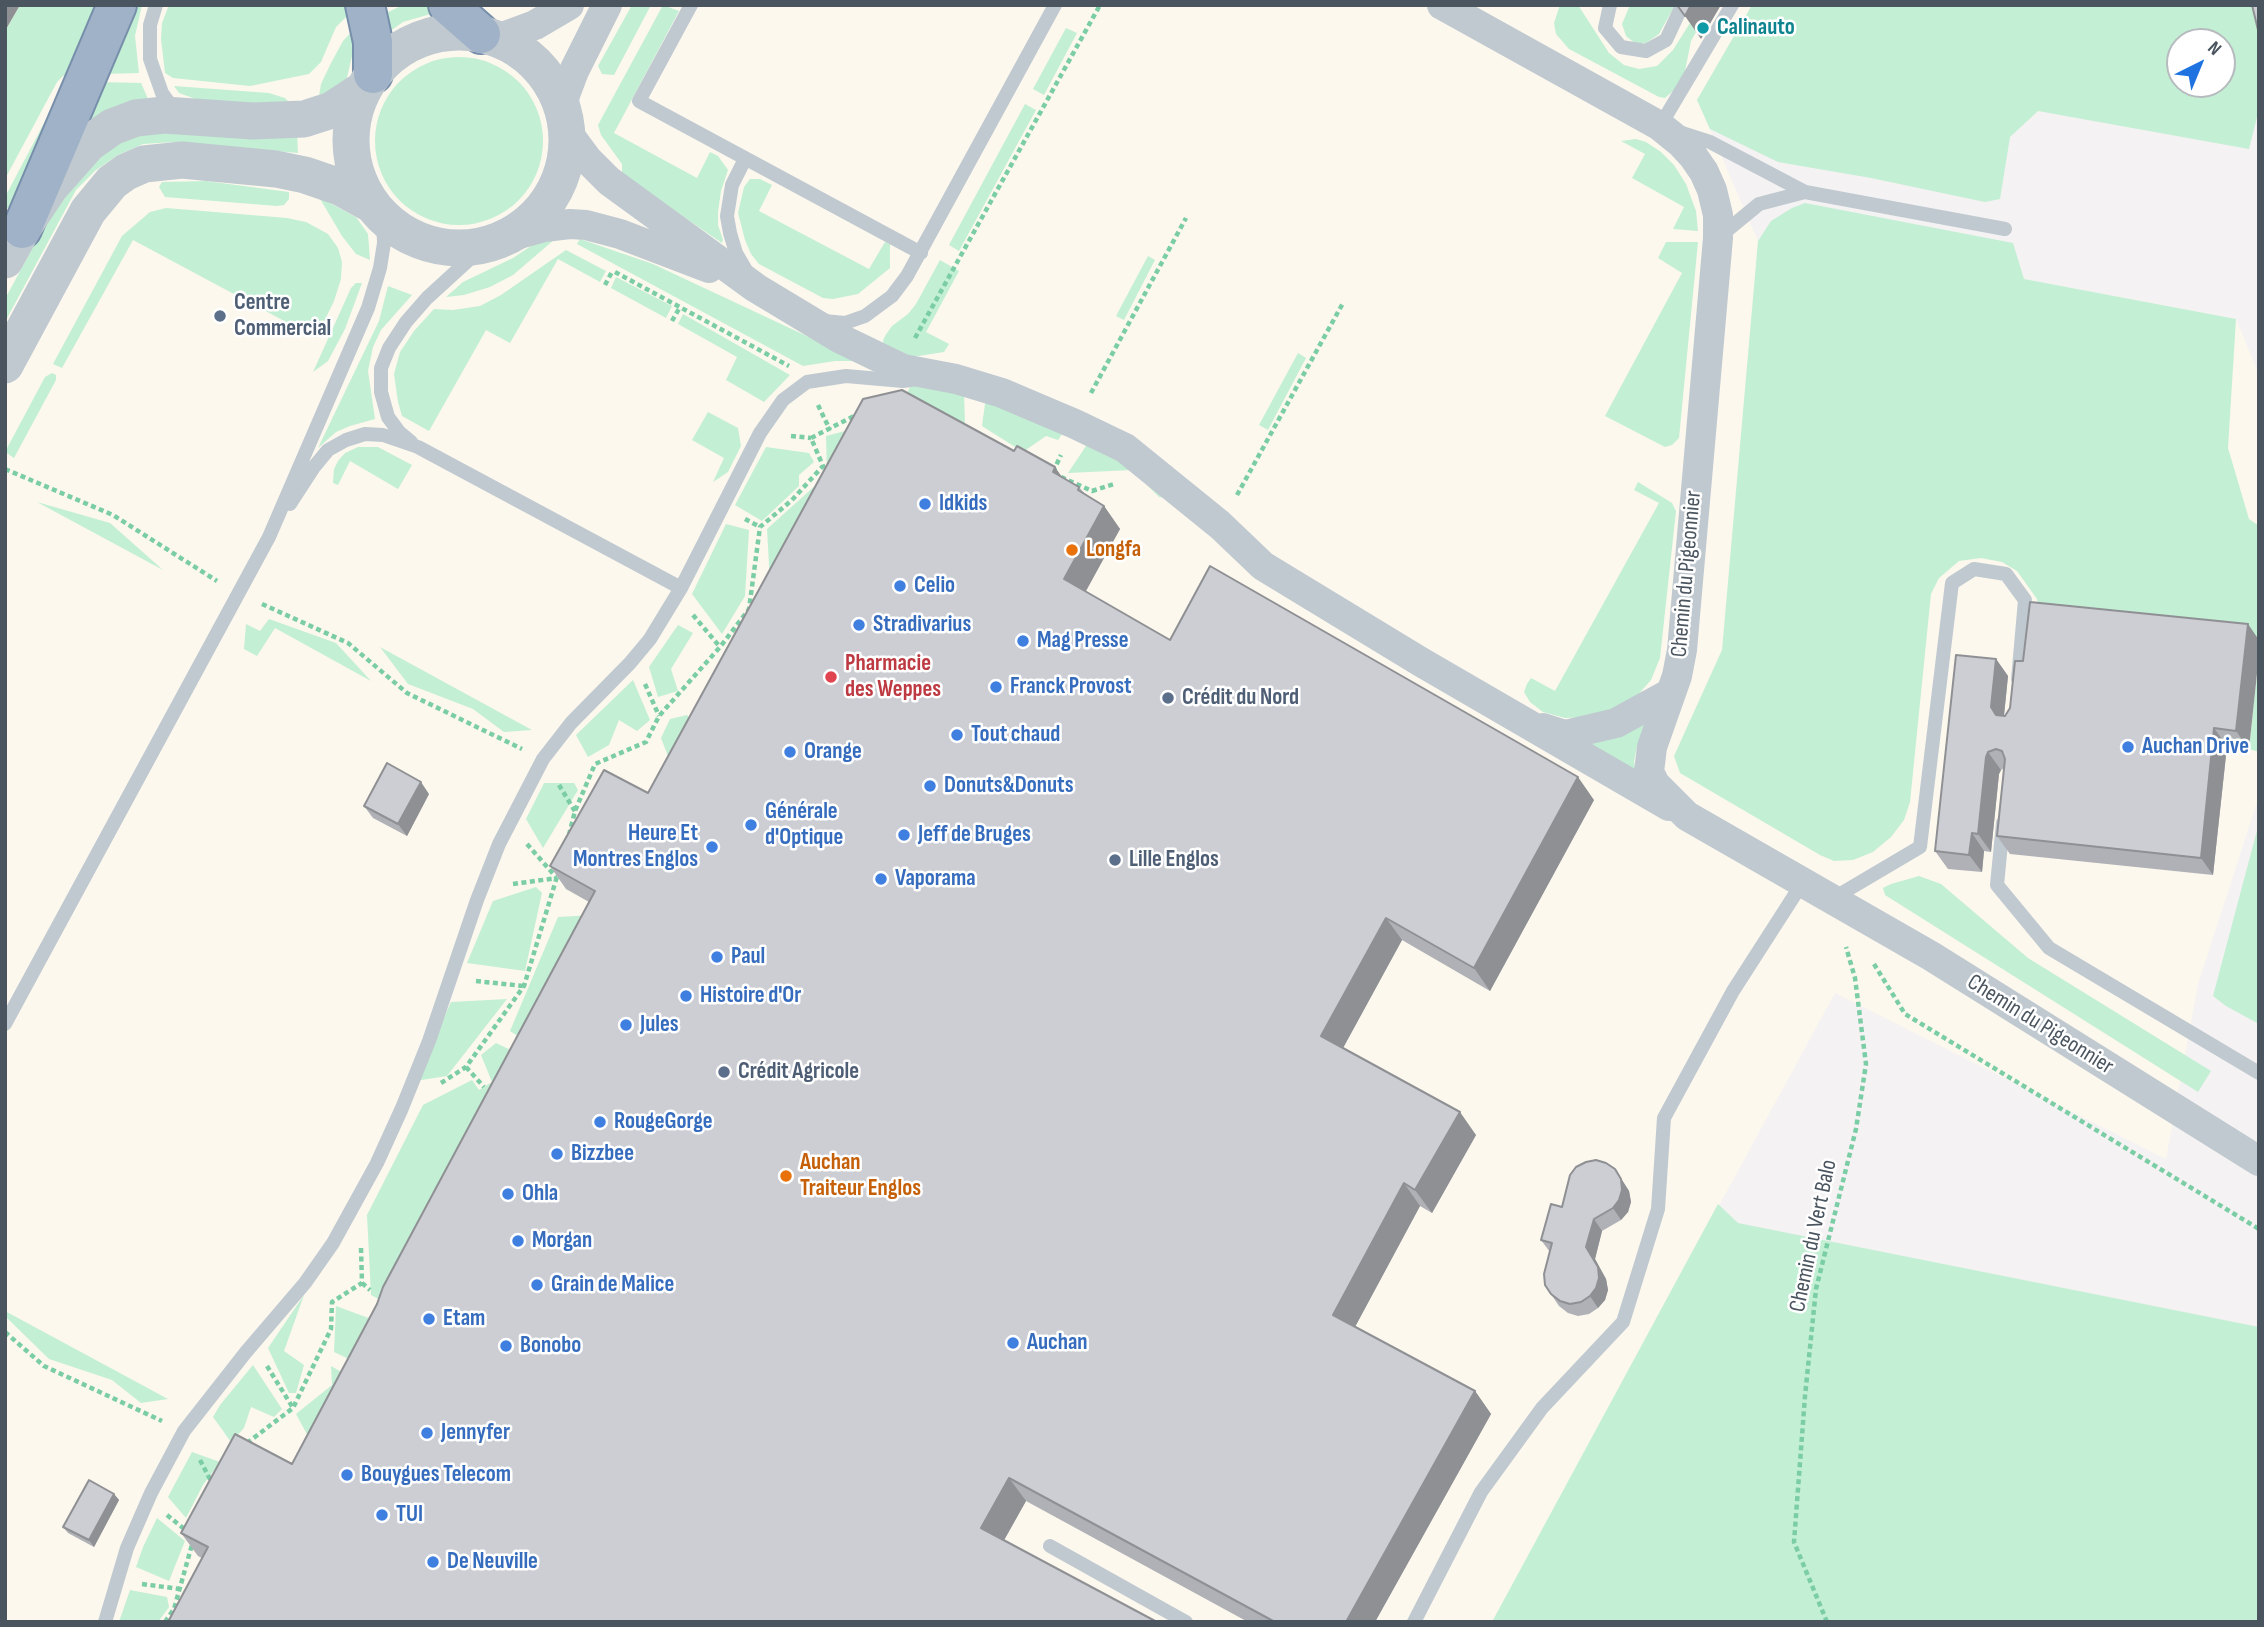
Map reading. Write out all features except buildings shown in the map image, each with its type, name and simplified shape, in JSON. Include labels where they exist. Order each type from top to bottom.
[{"type":"highway","points":[[14,245],[117,5]]},
{"type":"highway","points":[[365,5],[373,42],[368,81]]},
{"type":"highway","points":[[448,5],[489,37]]},
{"type":"street","points":[[489,37],[535,25],[569,5]]},
{"type":"street","points":[[497,241],[536,216],[556,188],[567,155],[565,95],[607,5]]},
{"type":"street","name":"Chemin du Pigeonnier","points":[[1442,5],[1660,126],[1681,143],[1704,172],[1712,190],[1718,215],[1718,238],[1682,650],[1677,676],[1652,747],[1649,772],[1655,784],[1687,816],[1931,956],[2259,1161]]},
{"type":"street","points":[[14,245],[65,169],[101,134],[136,118],[177,115],[253,121],[304,119],[332,110],[368,81],[395,53],[421,39],[451,32],[489,37],[517,49],[534,62],[549,79],[565,121],[587,159],[609,181],[756,288],[839,338],[903,369],[956,379],[1002,393],[1125,448],[1220,525],[1263,566],[1524,723],[1687,816]]},
{"type":"street","points":[[368,81],[353,120],[351,153],[356,174],[377,210]]},
{"type":"street","points":[[5,365],[88,211],[99,196],[126,172],[144,164],[182,160],[276,169],[340,187],[377,210],[402,232],[424,243],[448,248],[497,241],[544,227],[586,225],[679,255],[756,288]]},
{"type":"street","points":[[1524,723],[1565,735],[1616,723],[1670,694]]},
{"type":"lane","points":[[156,5],[150,26],[150,58],[162,93],[177,115]]},
{"type":"lane","points":[[691,5],[639,101],[921,253]]},
{"type":"lane","points":[[796,311],[825,321],[845,323],[865,316],[892,296],[921,253],[1055,5]]},
{"type":"lane","points":[[1609,5],[1605,28],[1621,47],[1646,51],[1667,40],[1681,10]]},
{"type":"lane","points":[[1732,5],[1660,126],[1710,142],[1804,192],[2005,229]]},
{"type":"lane","points":[[745,159],[732,185],[727,216],[736,253],[756,288]]},
{"type":"lane","points":[[1718,238],[1759,204],[1804,192]]},
{"type":"lane","points":[[269,537],[368,308],[384,243],[377,210]]},
{"type":"lane","points":[[418,447],[399,432],[388,417],[381,392],[381,368],[389,348],[406,321],[427,298],[497,241]]},
{"type":"lane","points":[[105,1622],[127,1548],[151,1493],[184,1431],[305,1283],[333,1243],[377,1163],[429,1041],[499,844],[543,759],[571,723],[650,639],[681,588],[760,433],[783,400],[807,382],[846,376],[903,381],[938,376]]},
{"type":"lane","points":[[5,1024],[269,537],[328,450],[365,434],[383,435],[418,447],[681,588]]},
{"type":"lane","points":[[1832,899],[1920,847],[1952,583],[1974,569],[2006,573],[2025,600],[2016,698]]},
{"type":"lane","points":[[2005,803],[1997,885],[2049,948],[2259,1073]]},
{"type":"lane","points":[[1414,1622],[1481,1492],[1542,1408],[1623,1322],[1658,1209],[1664,1118],[1733,991],[1803,882]]},
{"type":"lane","points":[[1050,1546],[1186,1622]]},
{"type":"path","points":[[903,369],[905,356],[1100,5]]},
{"type":"path","points":[[1075,424],[1186,218]]},
{"type":"path","points":[[603,265],[797,370],[807,382]]},
{"type":"path","points":[[605,285],[613,270]]},
{"type":"path","points":[[1220,525],[1343,303]]},
{"type":"path","points":[[672,321],[680,306]]},
{"type":"path","points":[[568,838],[575,811],[595,764],[646,742],[659,716],[720,648],[749,609],[760,527],[792,500],[823,466],[811,438],[865,410]]},
{"type":"path","points":[[5,468],[113,515],[237,594],[348,643],[407,693],[543,759],[581,821]]},
{"type":"path","points":[[1042,468],[1092,491],[1117,483]]},
{"type":"path","points":[[686,607],[720,648]]},
{"type":"path","points":[[640,674],[659,716]]},
{"type":"path","points":[[526,843],[557,877]]},
{"type":"path","points":[[438,1085],[466,1066],[524,986],[560,864]]},
{"type":"path","points":[[510,884],[557,877]]},
{"type":"path","name":"Chemin du Vert Balo","points":[[1827,1622],[1794,1542],[1816,1289],[1856,1129],[1866,1064],[1855,978],[1832,899]]},
{"type":"path","points":[[1874,963],[1905,1014],[2259,1229]]},
{"type":"path","points":[[473,981],[524,986]]},
{"type":"path","points":[[466,1066],[484,1087]]},
{"type":"path","points":[[360,1245],[362,1283],[370,1290]]},
{"type":"path","points":[[245,1444],[293,1408],[331,1329],[332,1302],[362,1283]]},
{"type":"path","points":[[5,1332],[44,1366],[184,1431],[218,1494]]},
{"type":"path","points":[[261,1356],[293,1408]]},
{"type":"path","points":[[208,1494],[212,1483],[220,1474]]},
{"type":"path","points":[[161,1510],[194,1537],[174,1609],[165,1622]]},
{"type":"path","points":[[132,1582],[180,1589]]},
{"type":"shaded area","points":[[5,5],[1752,5],[1697,100],[1758,241],[2024,279],[2236,319],[2259,375],[2259,796],[2198,984],[2166,1159],[1835,993],[1492,1622],[5,1622]]},
{"type":"green space","points":[[20,5],[103,5],[75,72],[63,76],[57,82],[5,179],[5,31]]},
{"type":"green space","points":[[131,5],[142,5],[135,36],[139,73],[104,74]]},
{"type":"green space","points":[[169,5],[349,5],[350,13],[336,27],[321,62],[309,74],[250,86],[173,78],[165,73],[161,39],[162,23]]},
{"type":"green space","points":[[403,5],[434,5],[441,11],[403,22],[382,37],[380,16]]},
{"type":"green space","points":[[632,5],[651,5],[614,75],[602,74],[598,66]]},
{"type":"green space","points":[[663,5],[679,11],[614,133],[697,178],[710,152],[718,156],[728,170],[718,212],[722,243],[622,175],[622,164],[601,135],[598,125]]},
{"type":"green space","points":[[1560,5],[1578,5],[1609,53],[1624,65],[1639,69],[1657,66],[1673,50],[1690,23],[1696,32],[1691,41],[1684,76],[1665,98],[1659,97],[1569,49],[1556,34],[1554,23]]},
{"type":"green space","points":[[1630,5],[1675,5],[1659,34],[1646,43],[1636,44],[1626,36],[1622,24]]},
{"type":"green space","points":[[1752,5],[2259,5],[2259,109],[2249,149],[2038,111],[2010,137],[2000,199],[1985,202],[1778,162],[1710,129],[1697,100]]},
{"type":"green space","points":[[1066,28],[1077,33],[1044,95],[1033,89]]},
{"type":"green space","points":[[354,29],[355,43],[346,82],[318,102],[321,84],[330,65],[343,41]]},
{"type":"green space","points":[[459,57],[491,64],[518,82],[536,109],[543,141],[536,173],[518,200],[491,218],[459,225],[427,218],[400,200],[382,173],[375,141],[382,109],[400,82],[427,64]]},
{"type":"green space","points":[[99,82],[141,83],[149,101],[70,141]]},
{"type":"green space","points":[[174,86],[269,93],[285,98],[292,105],[209,104],[179,93]]},
{"type":"green space","points":[[62,89],[22,187],[5,210],[5,197]]},
{"type":"green space","points":[[1025,104],[1036,110],[959,251],[949,245]]},
{"type":"green space","points":[[143,131],[297,132],[298,153],[174,142],[143,144],[118,155],[96,170],[76,190],[5,322],[5,299],[59,199],[73,181],[117,142]]},
{"type":"green space","points":[[1636,139],[1661,152],[1674,165],[1686,184],[1696,211],[1698,231],[1673,229],[1684,207],[1632,178],[1645,154],[1621,141]]},
{"type":"green space","points":[[750,179],[760,179],[772,185],[759,211],[869,269],[885,242],[890,244],[890,268],[858,294],[833,299],[823,298],[759,264],[745,240],[738,213],[744,187]]},
{"type":"green space","points":[[206,181],[289,192],[289,199],[284,205],[277,206],[165,197],[159,187],[162,182]]},
{"type":"green space","points":[[319,197],[356,217],[368,234],[370,260],[356,254]]},
{"type":"green space","points":[[1805,203],[2013,243],[2024,279],[2236,319],[2228,448],[2249,519],[2259,526],[2259,642],[2042,620],[2037,599],[2017,571],[2002,562],[1981,558],[1959,561],[1939,578],[1931,594],[1910,802],[1904,820],[1891,837],[1873,852],[1853,860],[1834,861],[1820,855],[1680,773],[1674,756],[1722,650],[1758,241],[1771,221]]},
{"type":"green space","points":[[166,208],[287,218],[306,222],[328,234],[338,248],[342,262],[341,279],[334,301],[316,338],[133,240],[62,368],[53,364],[122,236],[150,212]]},
{"type":"green space","points":[[555,239],[513,275],[490,287],[446,297],[463,282],[513,258],[534,244]]},
{"type":"green space","points":[[580,239],[653,264],[860,361],[835,361],[803,366],[577,244]]},
{"type":"green space","points":[[1666,242],[1698,242],[1679,438],[1672,445],[1665,447],[1605,416],[1682,273],[1658,258]]},
{"type":"green space","points":[[566,250],[606,271],[600,282],[558,259],[510,343],[486,330],[429,431],[402,416],[394,374],[400,352],[434,309],[453,310],[480,306],[501,295]]},
{"type":"green space","points":[[1148,256],[1155,260],[1124,320],[1116,316]]},
{"type":"green space","points":[[940,260],[959,271],[926,332],[949,344],[944,352],[912,357],[885,349],[885,336],[916,304]]},
{"type":"green space","points":[[616,277],[672,306],[666,318],[611,288]]},
{"type":"green space","points":[[356,283],[362,283],[345,329],[328,361],[313,372],[351,288]]},
{"type":"green space","points":[[388,286],[412,295],[381,330],[373,347],[368,371],[375,419],[336,432],[318,448],[379,321]]},
{"type":"green space","points":[[683,314],[790,375],[764,402],[726,380],[737,357],[678,324]]},
{"type":"green space","points":[[1298,353],[1306,358],[1268,430],[1259,425]]},
{"type":"green space","points":[[52,373],[56,375],[56,380],[14,458],[5,452],[45,377]]},
{"type":"green space","points":[[912,382],[964,389],[965,427],[907,394]]},
{"type":"green space","points":[[986,396],[1068,425],[1058,440],[1046,436],[1023,452],[982,426]]},
{"type":"green space","points":[[708,412],[738,428],[741,446],[728,472],[713,482],[724,458],[692,440]]},
{"type":"green space","points":[[879,422],[772,619],[767,529],[827,475],[826,436]]},
{"type":"green space","points":[[1092,437],[1166,498],[1159,497],[1132,470],[1068,473]]},
{"type":"green space","points":[[358,447],[378,447],[412,465],[398,489],[350,461],[338,485],[333,483],[334,469],[338,461],[345,453]]},
{"type":"green space","points":[[766,447],[809,453],[814,462],[799,475],[799,486],[762,521],[735,505]]},
{"type":"green space","points":[[1638,482],[1672,503],[1676,511],[1660,658],[1651,680],[1636,697],[1594,717],[1565,718],[1543,712],[1530,702],[1524,692],[1527,684],[1531,678],[1555,691],[1659,503],[1634,490]]},
{"type":"green space","points":[[37,502],[110,523],[163,570]]},
{"type":"green space","points":[[726,524],[749,530],[745,596],[722,634],[692,594]]},
{"type":"green space","points":[[269,619],[336,643],[371,681],[275,628],[257,656],[244,649],[246,624],[260,631]]},
{"type":"green space","points":[[678,625],[693,633],[671,669],[678,691],[658,697],[649,667]]},
{"type":"green space","points":[[380,647],[532,730],[504,732],[473,709],[408,684]]},
{"type":"green space","points":[[2259,655],[2259,752],[2249,749]]},
{"type":"green space","points":[[633,680],[650,720],[637,731],[619,720],[609,745],[588,757],[576,735]]},
{"type":"green space","points":[[687,715],[706,739],[680,787],[661,738],[670,719]]},
{"type":"green space","points":[[1642,718],[1646,727],[1637,746],[1634,762],[1637,776],[1591,758],[1590,740]]},
{"type":"green space","points":[[544,783],[574,783],[578,790],[543,848],[526,819]]},
{"type":"green space","points":[[2259,823],[2259,1024],[2213,996]]},
{"type":"green space","points":[[1919,876],[1941,884],[2028,958],[2211,1071],[2198,1092],[1885,895],[1883,888]]},
{"type":"green space","points":[[536,887],[542,893],[525,971],[467,963],[493,901]]},
{"type":"green space","points":[[611,914],[538,1049],[510,1031],[558,917]]},
{"type":"green space","points":[[507,999],[447,1076],[415,1081],[451,1002]]},
{"type":"green space","points":[[496,1043],[532,1060],[399,1310],[371,1295],[367,1215],[423,1105],[472,1080],[479,1090],[492,1082],[481,1055]]},
{"type":"green space","points":[[1718,1204],[1738,1223],[2259,1327],[2259,1622],[1492,1622]]},
{"type":"green space","points":[[304,1295],[284,1351],[304,1365],[296,1393],[289,1393],[268,1348]]},
{"type":"green space","points":[[336,1306],[393,1327],[370,1369],[334,1352]]},
{"type":"green space","points":[[5,1311],[168,1399],[141,1403],[112,1380],[49,1359],[5,1316]]},
{"type":"green space","points":[[253,1365],[282,1409],[274,1417],[251,1407],[244,1428],[231,1442],[213,1417]]},
{"type":"green space","points":[[331,1366],[363,1384],[322,1462],[296,1414],[332,1385]]},
{"type":"green space","points":[[192,1452],[220,1462],[203,1485],[186,1518],[168,1497]]},
{"type":"green space","points":[[157,1518],[185,1541],[169,1581],[136,1567]]},
{"type":"green space","points":[[130,1590],[167,1597],[169,1607],[158,1622],[119,1622]]},
{"type":"place","name":"Calinauto","points":[[1703,28]]},
{"type":"place","name":"Centre Commercial","points":[[220,316]]},
{"type":"place","name":"Idkids","points":[[925,504]]},
{"type":"place","name":"Longfa","points":[[1072,550]]},
{"type":"place","name":"Celio","points":[[900,586]]},
{"type":"place","name":"Stradivarius","points":[[859,625]]},
{"type":"place","name":"Mag Presse","points":[[1023,641]]},
{"type":"place","name":"Pharmacie des Weppes","points":[[831,677]]},
{"type":"place","name":"Franck Provost","points":[[996,687]]},
{"type":"place","name":"Crédit du Nord","points":[[1168,698]]},
{"type":"place","name":"Tout chaud","points":[[957,735]]},
{"type":"place","name":"Auchan Drive","points":[[2128,747]]},
{"type":"place","name":"Orange","points":[[790,752]]},
{"type":"place","name":"Donuts&Donuts","points":[[930,786]]},
{"type":"place","name":"Générale d'Optique","points":[[751,825]]},
{"type":"place","name":"Jeff de Bruges","points":[[904,835]]},
{"type":"place","name":"Heure Et Montres Englos","points":[[712,847]]},
{"type":"place","name":"Lille Englos","points":[[1115,860]]},
{"type":"place","name":"Vaporama","points":[[881,879]]},
{"type":"place","name":"Paul","points":[[717,957]]},
{"type":"place","name":"Histoire d'Or","points":[[686,996]]},
{"type":"place","name":"Jules","points":[[626,1025]]},
{"type":"place","name":"Crédit Agricole","points":[[724,1072]]},
{"type":"place","name":"RougeGorge","points":[[600,1122]]},
{"type":"place","name":"Bizzbee","points":[[557,1154]]},
{"type":"place","name":"Auchan Traiteur Englos","points":[[786,1176]]},
{"type":"place","name":"Ohla","points":[[508,1194]]},
{"type":"place","name":"Morgan","points":[[518,1241]]},
{"type":"place","name":"Grain de Malice","points":[[537,1285]]},
{"type":"place","name":"Etam","points":[[429,1319]]},
{"type":"place","name":"Auchan","points":[[1013,1343]]},
{"type":"place","name":"Bonobo","points":[[506,1346]]},
{"type":"place","name":"Jennyfer","points":[[427,1433]]},
{"type":"place","name":"Bouygues Telecom","points":[[347,1475]]},
{"type":"place","name":"TUI","points":[[382,1515]]},
{"type":"place","name":"De Neuville","points":[[433,1562]]}]
